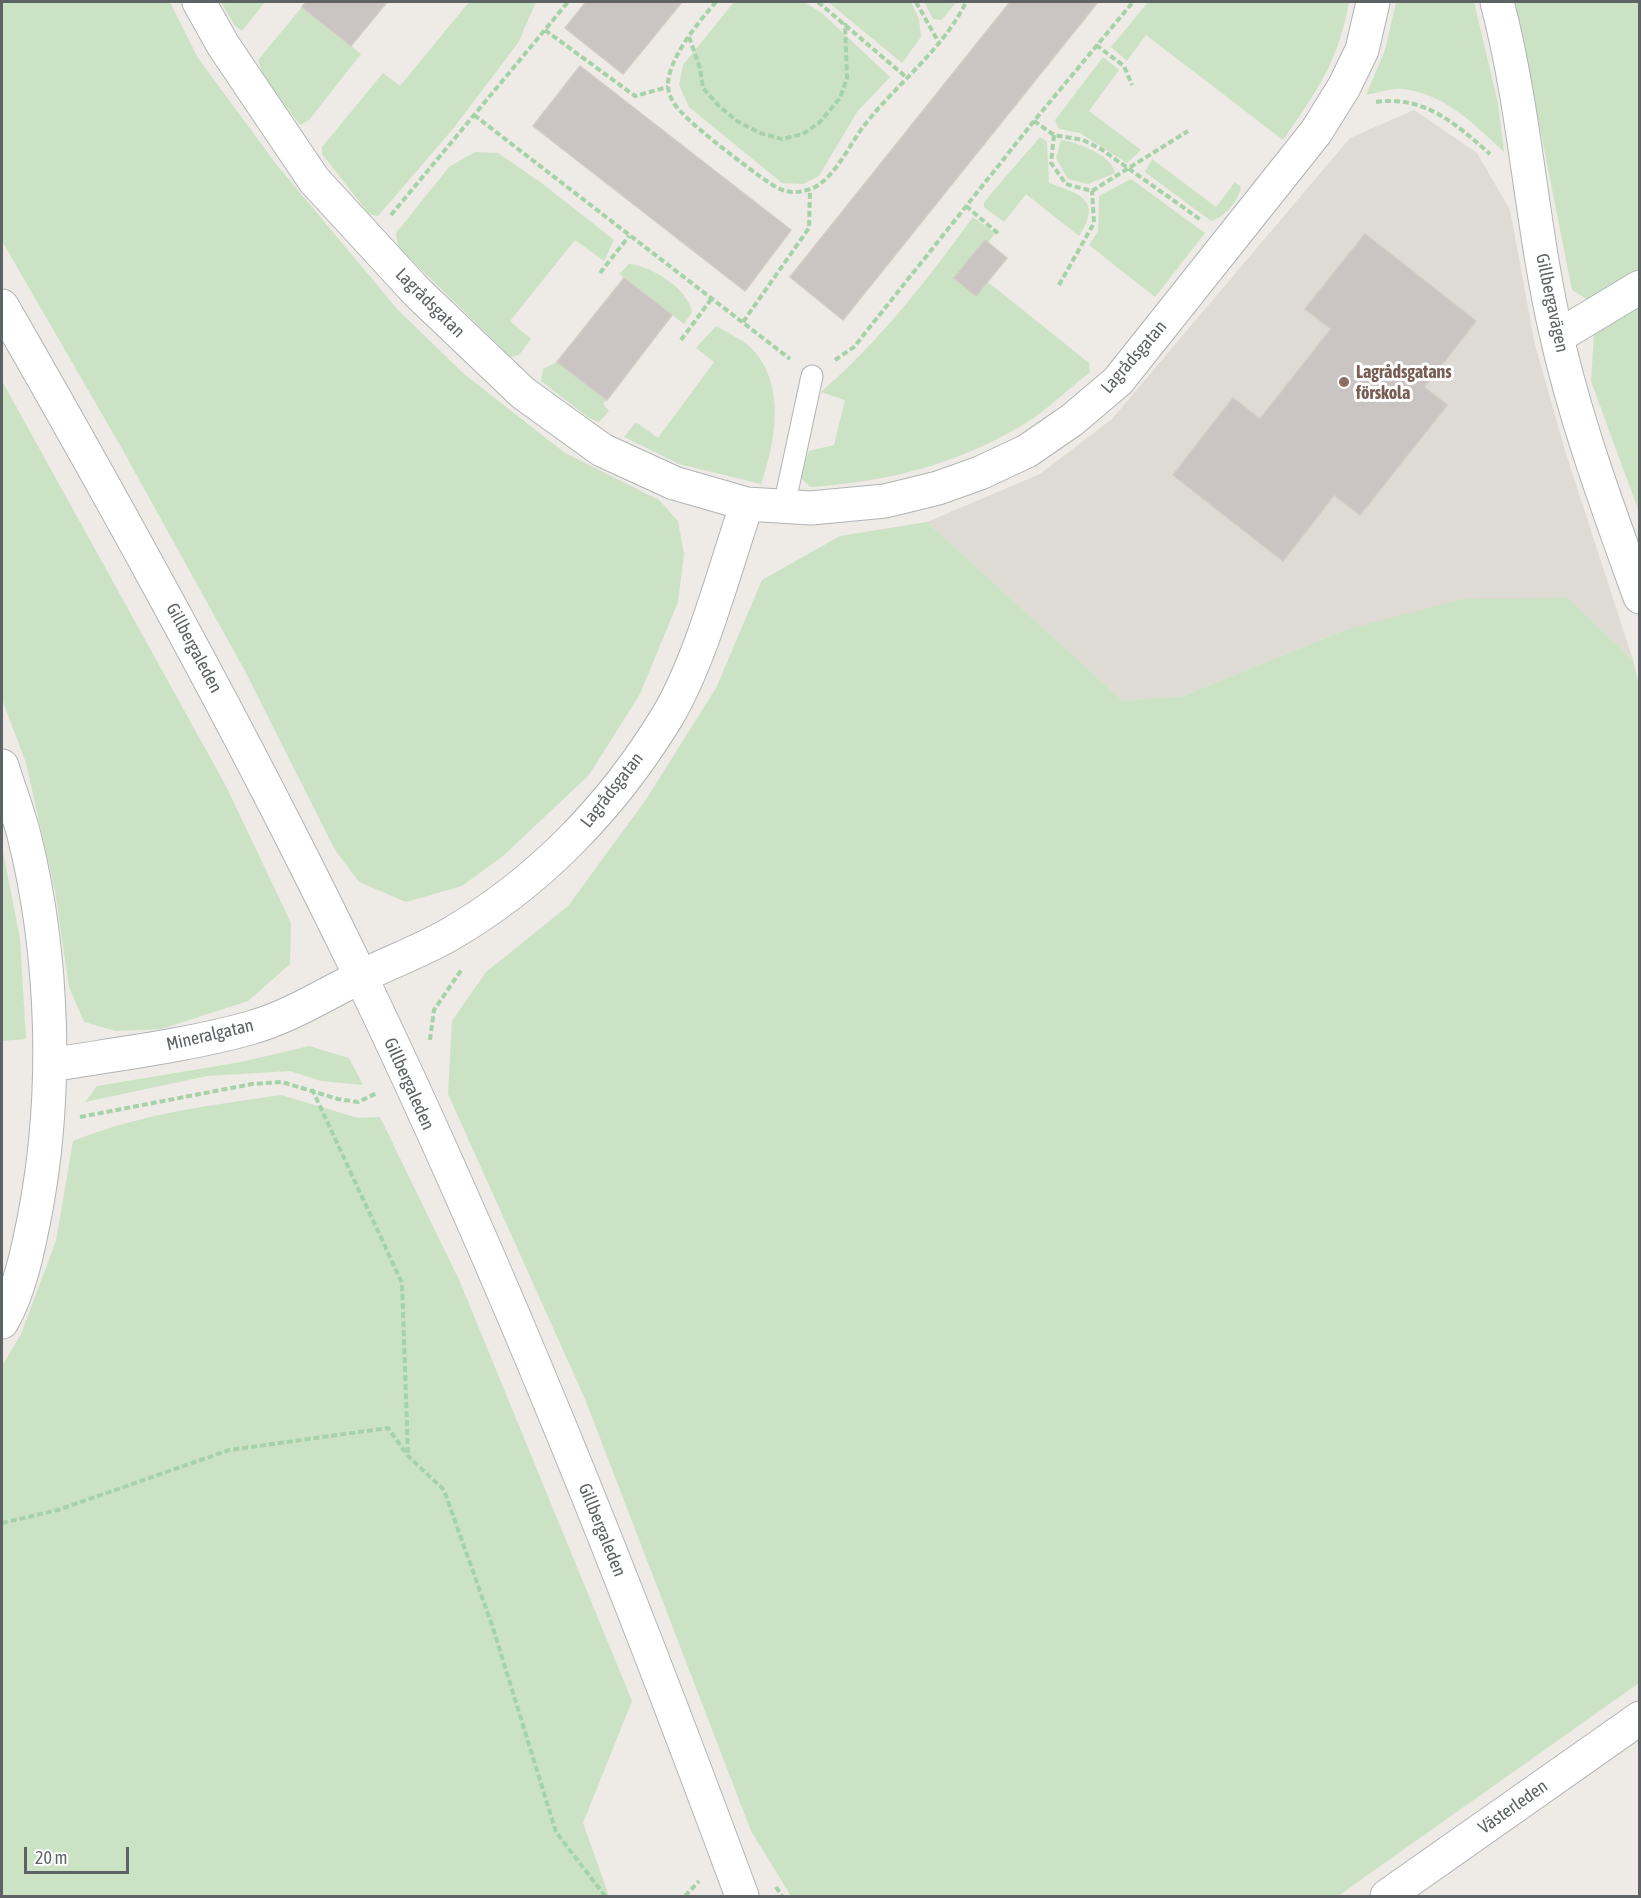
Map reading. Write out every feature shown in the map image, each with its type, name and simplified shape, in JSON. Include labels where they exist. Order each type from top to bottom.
[{"type":"street","name":"Lagrådsgatan","points":[[199,2],[223,45],[314,180],[417,292],[523,393],[593,443],[674,483],[747,504],[811,508],[885,501],[938,488],[980,472],[1028,450],[1072,420],[1118,381],[1316,132],[1362,50],[1373,2]]},
{"type":"street","name":"Gillbergavägen","points":[[1497,2],[1516,89],[1530,190],[1557,337],[1594,467],[1640,597]]},
{"type":"street","points":[[1557,337],[1640,286]]},
{"type":"street","name":"Gillbergaleden","points":[[2,306],[179,620],[361,976],[486,1254],[603,1529],[742,1896]]},
{"type":"street","name":"Lagrådsgatan","points":[[361,976],[445,938],[497,905],[557,856],[596,813],[667,715],[693,662],[747,504]]},
{"type":"street","points":[[2,1322],[28,1250],[43,1176],[50,1065],[40,927],[24,836],[4,781]]},
{"type":"street","name":"Mineralgatan","points":[[50,1065],[192,1041],[251,1027],[301,1010],[361,976]]},
{"type":"street","name":"Västerleden","points":[[1388,1896],[1640,1718]]},
{"type":"lane","points":[[784,506],[812,376]]},
{"type":"path","points":[[369,241],[568,2]]},
{"type":"path","points":[[716,2],[689,37],[674,62],[668,87],[670,98],[684,116],[777,188],[790,192],[810,190],[826,178],[864,126],[939,43],[966,2]]},
{"type":"path","points":[[818,2],[906,77]]},
{"type":"path","points":[[916,2],[939,43]]},
{"type":"path","points":[[474,115],[812,376],[854,347],[1034,121],[1133,2]]},
{"type":"path","points":[[689,37],[700,68],[703,88],[711,97],[737,121],[760,133],[782,139],[803,134],[820,122],[840,98],[847,78],[845,23]]},
{"type":"path","points":[[545,30],[634,96],[668,87]]},
{"type":"path","points":[[1096,45],[1124,66],[1132,85]]},
{"type":"path","points":[[1331,108],[1364,106],[1378,101],[1417,102],[1456,124],[1530,190]]},
{"type":"path","points":[[1034,121],[1054,135],[1083,140],[1130,168],[1205,223]]},
{"type":"path","points":[[1054,135],[1051,163],[1066,184],[1092,191],[1188,131]]},
{"type":"path","points":[[743,322],[809,228],[810,190]]},
{"type":"path","points":[[1059,285],[1094,223],[1092,191]]},
{"type":"path","points":[[966,206],[1000,235]]},
{"type":"path","points":[[600,273],[629,236]]},
{"type":"path","points":[[681,340],[712,298]]},
{"type":"path","points":[[312,1089],[402,1282],[408,1456]]},
{"type":"path","points":[[2,1523],[58,1510],[229,1450],[388,1428],[408,1456],[444,1490],[492,1625],[556,1832],[605,1896]]},
{"type":"shaded area","name":"Lagrådsgatans förskola","points":[[1414,110],[1477,153],[1510,210],[1535,345],[1566,454],[1633,660],[1568,598],[1345,630],[1183,696],[1123,701],[927,522],[1040,474],[1112,419],[1350,138]]},
{"type":"green space","points":[[2,2],[170,2],[198,58],[276,164],[398,310],[464,374],[565,453],[659,500],[678,521],[684,554],[678,602],[640,694],[589,775],[503,856],[462,886],[406,902],[359,882],[335,850],[245,671],[121,447],[2,241]]},
{"type":"green space","points":[[221,2],[265,2],[242,31],[235,26]]},
{"type":"green space","points":[[469,2],[536,2],[518,43],[452,130],[378,216],[369,214],[322,154],[322,147],[383,73],[400,86]]},
{"type":"green space","points":[[734,2],[804,2],[822,13],[890,77],[857,112],[819,176],[803,184],[782,183],[689,107],[679,85],[683,65]]},
{"type":"green space","points":[[828,2],[911,2],[919,19],[921,37],[902,63]]},
{"type":"green space","points":[[924,2],[956,2],[942,20],[933,19]]},
{"type":"green space","points":[[1148,2],[1349,2],[1339,42],[1325,75],[1283,140],[1146,35],[1127,61],[1111,47]]},
{"type":"green space","points":[[1396,2],[1474,2],[1498,103],[1504,152],[1458,112],[1432,97],[1403,89],[1366,95],[1385,50]]},
{"type":"green space","points":[[1515,2],[1639,2],[1639,274],[1590,301],[1572,290]]},
{"type":"green space","points":[[302,7],[361,54],[309,120],[300,125],[263,76],[258,60]]},
{"type":"green space","points":[[1103,57],[1119,70],[1089,111],[1141,150],[1127,163],[1080,133],[1059,129],[1055,120]]},
{"type":"green space","points":[[1040,137],[1047,142],[1049,183],[1078,195],[1085,200],[1088,206],[1089,214],[1086,224],[1079,236],[1026,194],[1004,222],[984,207],[984,202]]},
{"type":"green space","points":[[1061,140],[1093,150],[1108,161],[1115,173],[1088,184],[1068,179],[1056,158]]},
{"type":"green space","points":[[475,152],[498,153],[543,184],[614,240],[604,261],[575,240],[510,321],[531,339],[519,355],[511,357],[398,247],[396,233],[449,167]]},
{"type":"green space","points":[[1152,159],[1216,207],[1235,182],[1241,187],[1240,192],[1230,208],[1211,221],[1145,172]]},
{"type":"green space","points":[[1131,179],[1205,233],[1155,297],[1089,245],[1098,231],[1099,196]]},
{"type":"green space","points":[[973,217],[995,233],[988,243],[984,240],[955,278],[976,296],[988,282],[1089,363],[1090,372],[1047,408],[1021,426],[971,451],[893,476],[810,487],[800,477],[809,451],[834,445],[845,400],[821,392],[883,331]]},
{"type":"green space","points":[[629,264],[658,274],[684,295],[692,312],[684,324],[619,274]]},
{"type":"green space","points":[[1639,304],[1639,512],[1591,381],[1594,334]]},
{"type":"green space","points":[[716,326],[748,345],[760,359],[769,375],[775,412],[774,430],[761,484],[679,464],[624,437],[636,422],[658,438],[714,362],[696,348]]},
{"type":"green space","points":[[557,362],[607,400],[603,404],[609,411],[599,422],[589,418],[541,381],[543,369]]},
{"type":"green space","points":[[2,381],[226,786],[291,923],[290,964],[248,1001],[161,1029],[116,1031],[84,1022],[69,987],[55,891],[26,763],[2,699]]},
{"type":"green space","points":[[927,522],[1123,701],[1183,696],[1345,630],[1463,599],[1568,598],[1633,660],[1640,689],[1639,1683],[1338,1896],[791,1896],[751,1831],[585,1399],[448,1094],[452,1021],[486,972],[568,906],[645,801],[716,688],[762,580],[840,536]]},
{"type":"green space","points":[[2,846],[20,939],[26,1039],[2,1041]]},
{"type":"green space","points":[[309,1046],[349,1058],[363,1085],[321,1081],[290,1071],[207,1076],[85,1102],[97,1086],[241,1062]]},
{"type":"green space","points":[[281,1095],[358,1118],[380,1117],[460,1282],[632,1701],[583,1823],[609,1896],[2,1896],[2,1366],[21,1334],[56,1241],[73,1141],[99,1131],[150,1117]]},
{"type":"building","points":[[306,2],[387,2],[351,46],[302,7]]},
{"type":"building","points":[[586,2],[682,2],[623,74],[565,28]]},
{"type":"building","points":[[1010,2],[1098,2],[843,320],[790,277]]},
{"type":"building","points":[[580,66],[791,230],[745,291],[533,126]]},
{"type":"building","points":[[1365,234],[1476,321],[1424,387],[1447,405],[1360,515],[1334,495],[1283,561],[1173,475],[1233,398],[1260,419],[1331,329],[1305,309]]},
{"type":"building","points":[[985,240],[1007,258],[976,296],[954,278]]},
{"type":"building","points":[[624,278],[672,315],[607,400],[557,362]]},
{"type":"place","name":"Lagrådsgatans förskola","points":[[1344,382]]}]
